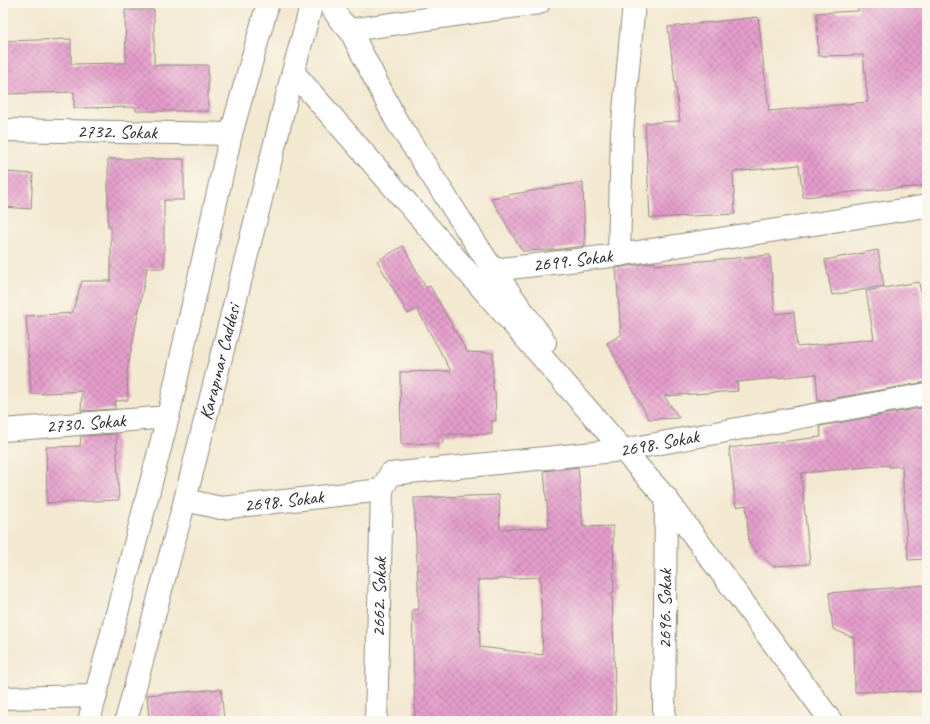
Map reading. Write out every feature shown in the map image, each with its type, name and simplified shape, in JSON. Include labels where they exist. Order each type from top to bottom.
[{"type":"street","name":"Karapınar Caddesi","points":[[89,721],[168,417],[231,134],[268,3]]},
{"type":"street","name":"Karapınar Caddesi","points":[[126,721],[185,500],[293,72],[312,3]]},
{"type":"street","points":[[329,3],[340,20],[350,30],[396,120],[494,270],[623,450]]},
{"type":"street","points":[[350,30],[539,3]]},
{"type":"street","points":[[619,255],[622,132],[634,3]]},
{"type":"street","points":[[293,72],[666,498],[831,721]]},
{"type":"street","name":"2732. Sokak","points":[[3,130],[231,134]]},
{"type":"street","name":"2699. Sokak","points":[[494,270],[619,255],[927,206]]},
{"type":"street","name":"2698. Sokak","points":[[185,500],[221,508],[386,482],[623,450],[927,394]]},
{"type":"street","name":"2730. Sokak","points":[[3,430],[168,417]]},
{"type":"street","name":"2662. Sokak","points":[[376,721],[386,482]]},
{"type":"street","name":"2696. Sokak","points":[[664,721],[666,498]]},
{"type":"street","points":[[3,698],[96,696]]},
{"type":"building","points":[[857,3],[927,3],[927,186],[803,197],[799,165],[733,172],[735,214],[650,218],[645,123],[680,121],[668,27],[758,17],[769,111],[868,102],[863,55],[818,56],[817,13],[858,11]]},
{"type":"building","points":[[125,10],[154,10],[154,65],[208,65],[208,111],[136,111],[136,107],[74,108],[74,92],[3,94],[3,41],[71,39],[71,64],[126,63]]},
{"type":"building","points":[[108,159],[184,159],[184,200],[164,200],[164,268],[147,268],[127,371],[128,400],[115,401],[115,409],[81,411],[82,391],[31,394],[26,316],[72,313],[82,281],[111,281],[111,227],[108,227]]},
{"type":"building","points":[[7,172],[33,174],[31,209],[5,207]]},
{"type":"building","points":[[583,182],[585,246],[552,250],[522,251],[491,198]]},
{"type":"building","points":[[403,246],[426,288],[430,286],[467,352],[493,353],[493,391],[495,391],[496,421],[492,421],[492,434],[442,434],[443,443],[401,444],[400,372],[451,371],[417,309],[408,314],[377,261]]},
{"type":"building","points":[[878,250],[884,286],[832,295],[825,260]]},
{"type":"building","points":[[770,255],[775,314],[794,312],[797,347],[874,339],[866,291],[919,282],[927,333],[927,382],[818,401],[816,374],[737,382],[738,391],[664,396],[679,418],[649,419],[607,343],[621,335],[616,268],[655,262],[655,265]]},
{"type":"building","points":[[927,407],[927,559],[908,560],[902,466],[889,467],[889,465],[801,473],[810,564],[773,566],[749,544],[746,505],[736,507],[729,448],[821,437],[820,426]]},
{"type":"building","points":[[116,434],[119,500],[47,503],[46,447],[80,446],[81,436]]},
{"type":"building","points":[[578,467],[583,527],[613,526],[614,592],[612,592],[616,721],[415,721],[412,610],[419,609],[414,498],[499,495],[500,529],[549,528],[544,471]],"holes":[[[540,577],[543,655],[480,647],[478,580]]]},
{"type":"building","points":[[927,585],[927,691],[855,692],[854,638],[833,629],[829,593]]},
{"type":"building","points":[[221,689],[224,721],[149,721],[147,695]]}]
